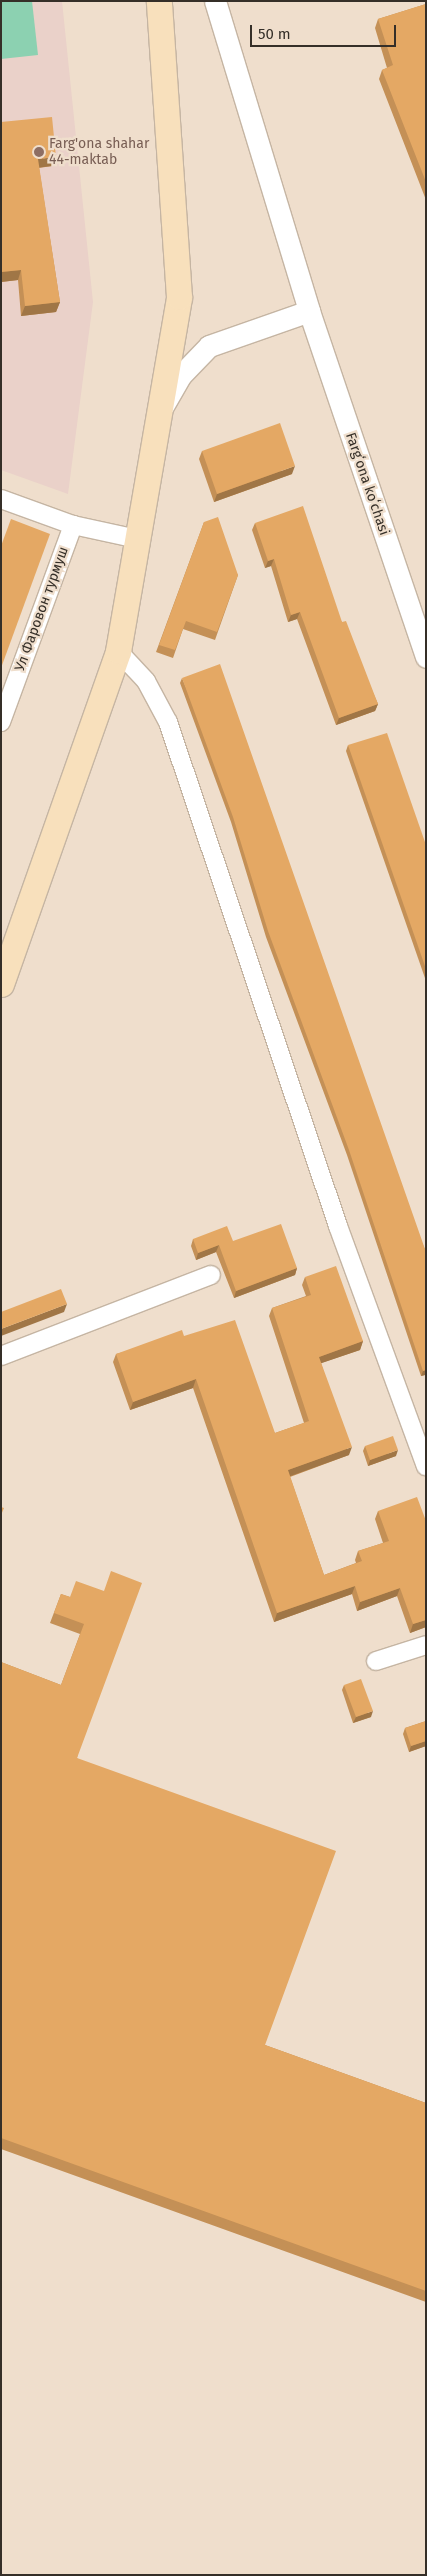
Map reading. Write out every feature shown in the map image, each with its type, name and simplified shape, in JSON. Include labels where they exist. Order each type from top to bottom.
[{"type":"main road","points":[[1,984],[118,651],[179,297],[159,1]]},
{"type":"street","name":"Fargʻona koʻchasi","points":[[214,1],[309,311],[421,627],[426,657]]},
{"type":"street","points":[[159,412],[181,375],[209,346],[309,311]]},
{"type":"street","points":[[1,498],[73,525],[137,539]]},
{"type":"street","name":"Ул Фаровон турмуш","points":[[1,722],[73,525]]},
{"type":"street","points":[[118,651],[146,681],[168,722],[335,1217],[426,1466]]},
{"type":"street","points":[[1,1356],[211,1275]]},
{"type":"street","points":[[376,1661],[426,1645]]},
{"type":"shaded area","name":"Farg'ona shahar 44-maktab","points":[[1,1],[62,1],[93,302],[68,494],[1,470]]},
{"type":"green space","points":[[1,1],[32,1],[38,55],[1,59]]},
{"type":"building","points":[[426,4],[426,182],[382,70],[393,65],[378,19]]},
{"type":"building","points":[[52,117],[56,157],[38,159],[60,302],[25,306],[21,270],[1,272],[1,122]]},
{"type":"building","points":[[280,423],[295,466],[217,494],[202,451]]},
{"type":"building","points":[[303,506],[342,622],[346,621],[378,704],[339,718],[300,612],[291,615],[274,559],[268,561],[255,523]]},
{"type":"building","points":[[218,517],[238,575],[217,632],[186,621],[175,650],[159,645],[204,522]]},
{"type":"building","points":[[11,519],[50,534],[1,668],[1,546]]},
{"type":"building","points":[[220,664],[426,1252],[426,1370],[423,1371],[349,1150],[268,931],[233,817],[182,678]]},
{"type":"building","points":[[387,733],[426,845],[426,969],[348,745]]},
{"type":"building","points":[[281,1224],[297,1268],[236,1291],[219,1245],[198,1253],[193,1239],[227,1226],[233,1241]]},
{"type":"building","points":[[336,1266],[363,1341],[319,1357],[352,1447],[288,1470],[324,1575],[362,1561],[358,1551],[389,1541],[378,1511],[417,1497],[426,1521],[426,1620],[413,1624],[400,1588],[360,1602],[355,1586],[277,1613],[196,1379],[133,1402],[116,1354],[182,1330],[184,1336],[235,1320],[275,1433],[309,1421],[272,1308],[311,1295],[305,1277]]},
{"type":"building","points":[[61,1289],[67,1304],[1,1329],[1,1312]]},
{"type":"building","points":[[393,1436],[398,1450],[370,1460],[365,1446]]},
{"type":"building","points":[[111,1571],[142,1583],[77,1758],[336,1851],[265,2045],[426,2103],[426,2291],[1,2138],[1,1662],[61,1685],[84,1624],[54,1613],[61,1594],[70,1597],[76,1581],[104,1591]]},
{"type":"building","points":[[361,1679],[373,1711],[356,1717],[344,1685]]},
{"type":"building","points":[[426,1721],[426,1741],[411,1746],[405,1728]]},
{"type":"place","name":"Farg'ona shahar 44-maktab","points":[[39,152]]}]
